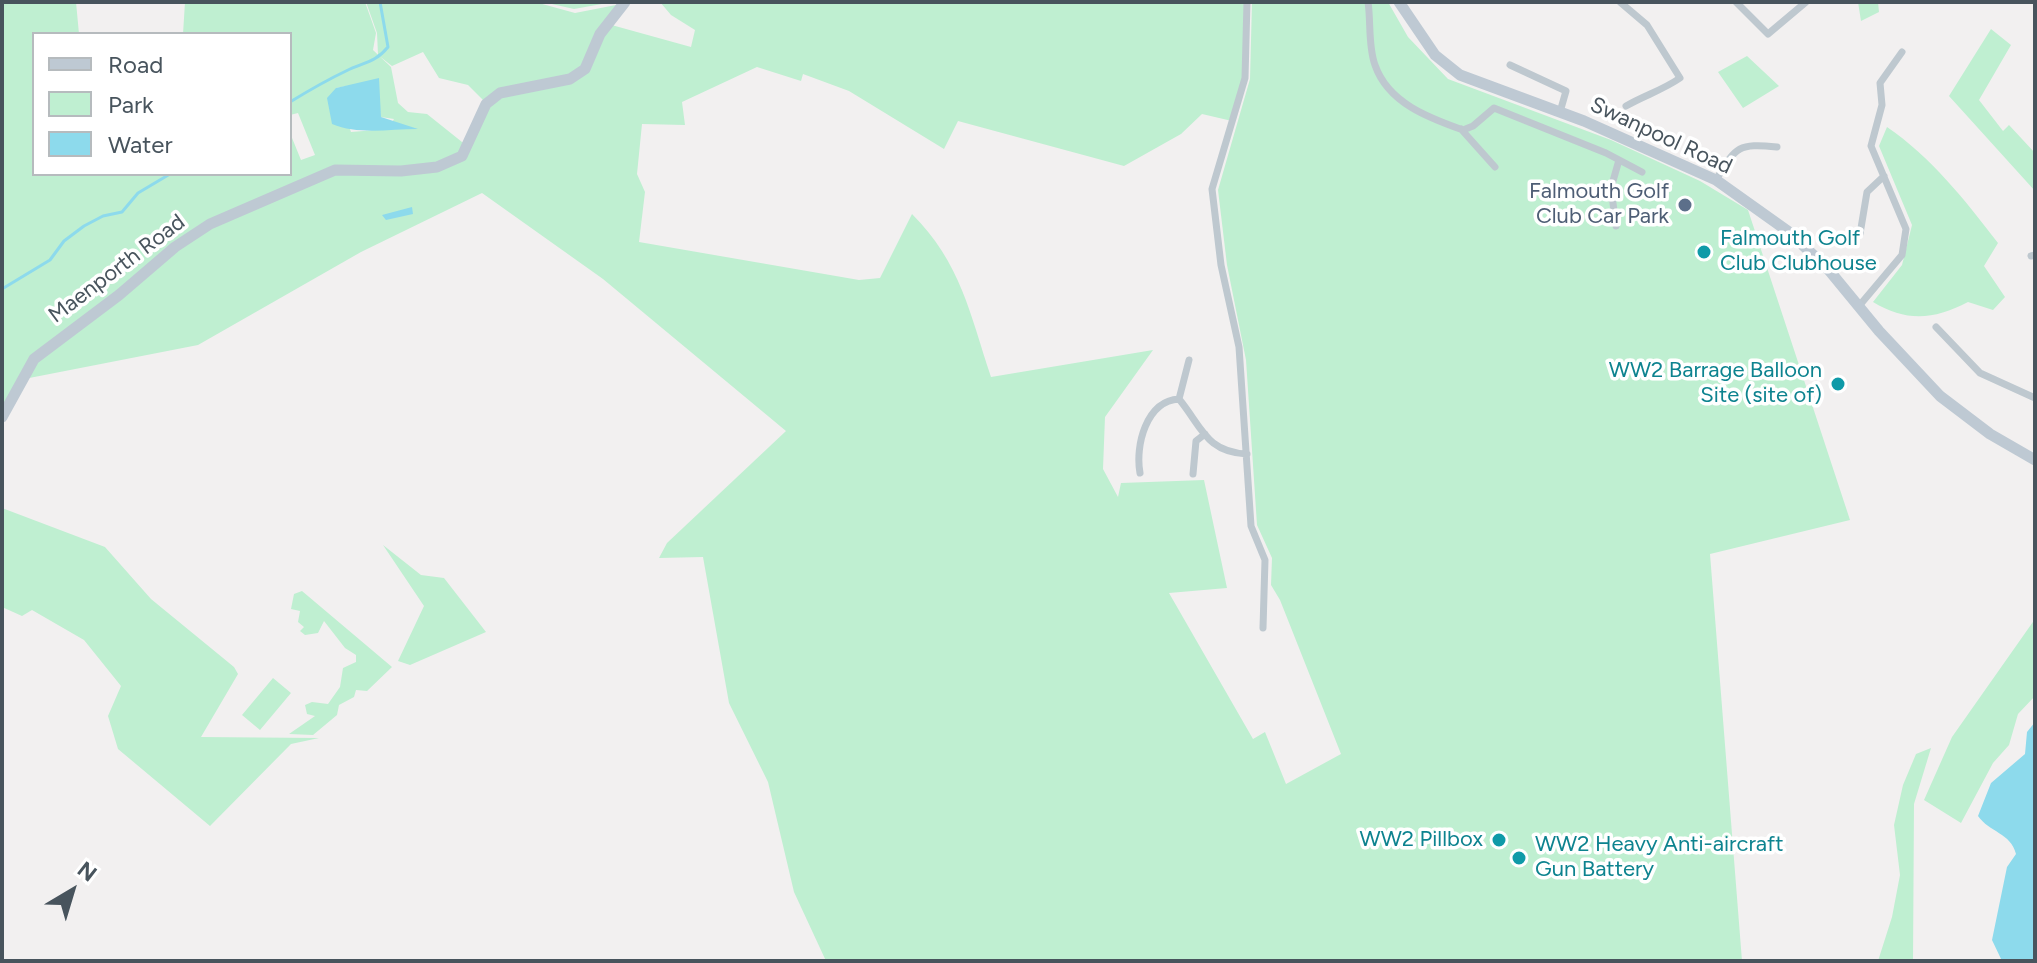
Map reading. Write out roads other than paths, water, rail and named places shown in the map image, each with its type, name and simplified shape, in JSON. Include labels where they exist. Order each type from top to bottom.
[{"type":"street","name":"Maenporth Road","points":[[2,417],[34,359],[119,295],[175,247],[210,224],[335,170],[401,171],[437,167],[462,156],[486,104],[500,93],[570,79],[585,69],[600,34],[625,2]]},
{"type":"street","points":[[1247,2],[1245,78],[1212,189],[1221,265],[1239,347],[1251,526],[1265,560],[1263,628]]},
{"type":"street","points":[[1368,2],[1374,64],[1382,79],[1412,108],[1461,129],[1495,167]]},
{"type":"street","name":"Swanpool Road","points":[[1399,2],[1435,55],[1452,70],[1560,112],[1716,180],[1789,232],[1828,269],[1940,396],[1990,434],[2035,460]]},
{"type":"street","points":[[1620,2],[1647,25],[1680,78],[1658,93],[1626,106]]},
{"type":"street","points":[[1736,2],[1768,34],[1806,2]]},
{"type":"street","points":[[1859,306],[1902,255],[1906,229],[1871,146],[1882,105],[1880,83],[1902,52]]},
{"type":"street","points":[[1510,65],[1566,91],[1560,112]]},
{"type":"street","points":[[1461,129],[1473,126],[1494,108],[1642,172]]},
{"type":"street","points":[[1716,180],[1734,150],[1748,144],[1777,147]]},
{"type":"street","points":[[1616,226],[1611,188],[1619,160]]},
{"type":"street","points":[[1860,234],[1867,192],[1884,176]]},
{"type":"street","points":[[1936,327],[1980,373],[2035,398]]},
{"type":"street","points":[[1179,399],[1189,360]]},
{"type":"street","points":[[1140,473],[1137,456],[1141,438],[1153,415],[1168,399],[1179,399]]},
{"type":"street","points":[[1179,399],[1205,434],[1226,453],[1247,454]]},
{"type":"street","points":[[1193,474],[1196,441],[1205,434]]},
{"type":"water","points":[[379,78],[381,117],[418,129],[363,130],[332,124],[327,98],[336,88]]},
{"type":"water","points":[[412,207],[413,214],[386,220],[382,215]]},
{"type":"water","points":[[2035,722],[2035,961],[2002,961],[1992,940],[2007,867],[2016,854],[2010,841],[1978,816],[1991,783],[2025,754],[2027,732]]},
{"type":"waterway","points":[[292,101],[374,59],[388,47],[380,2]]},
{"type":"waterway","points":[[2,289],[50,260],[64,241],[84,226],[103,216],[122,212],[138,193],[167,176]]},
{"type":"place","name":"Falmouth Golf Club Car Park","points":[[1685,205]]},
{"type":"place","name":"Falmouth Golf Club Clubhouse","points":[[1704,252]]},
{"type":"place","name":"WW2 Barrage Balloon Site (site of)","points":[[1838,384]]},
{"type":"place","name":"WW2 Pillbox","points":[[1499,840]]},
{"type":"place","name":"WW2 Heavy Anti-aircraft Gun Battery","points":[[1519,858]]}]
